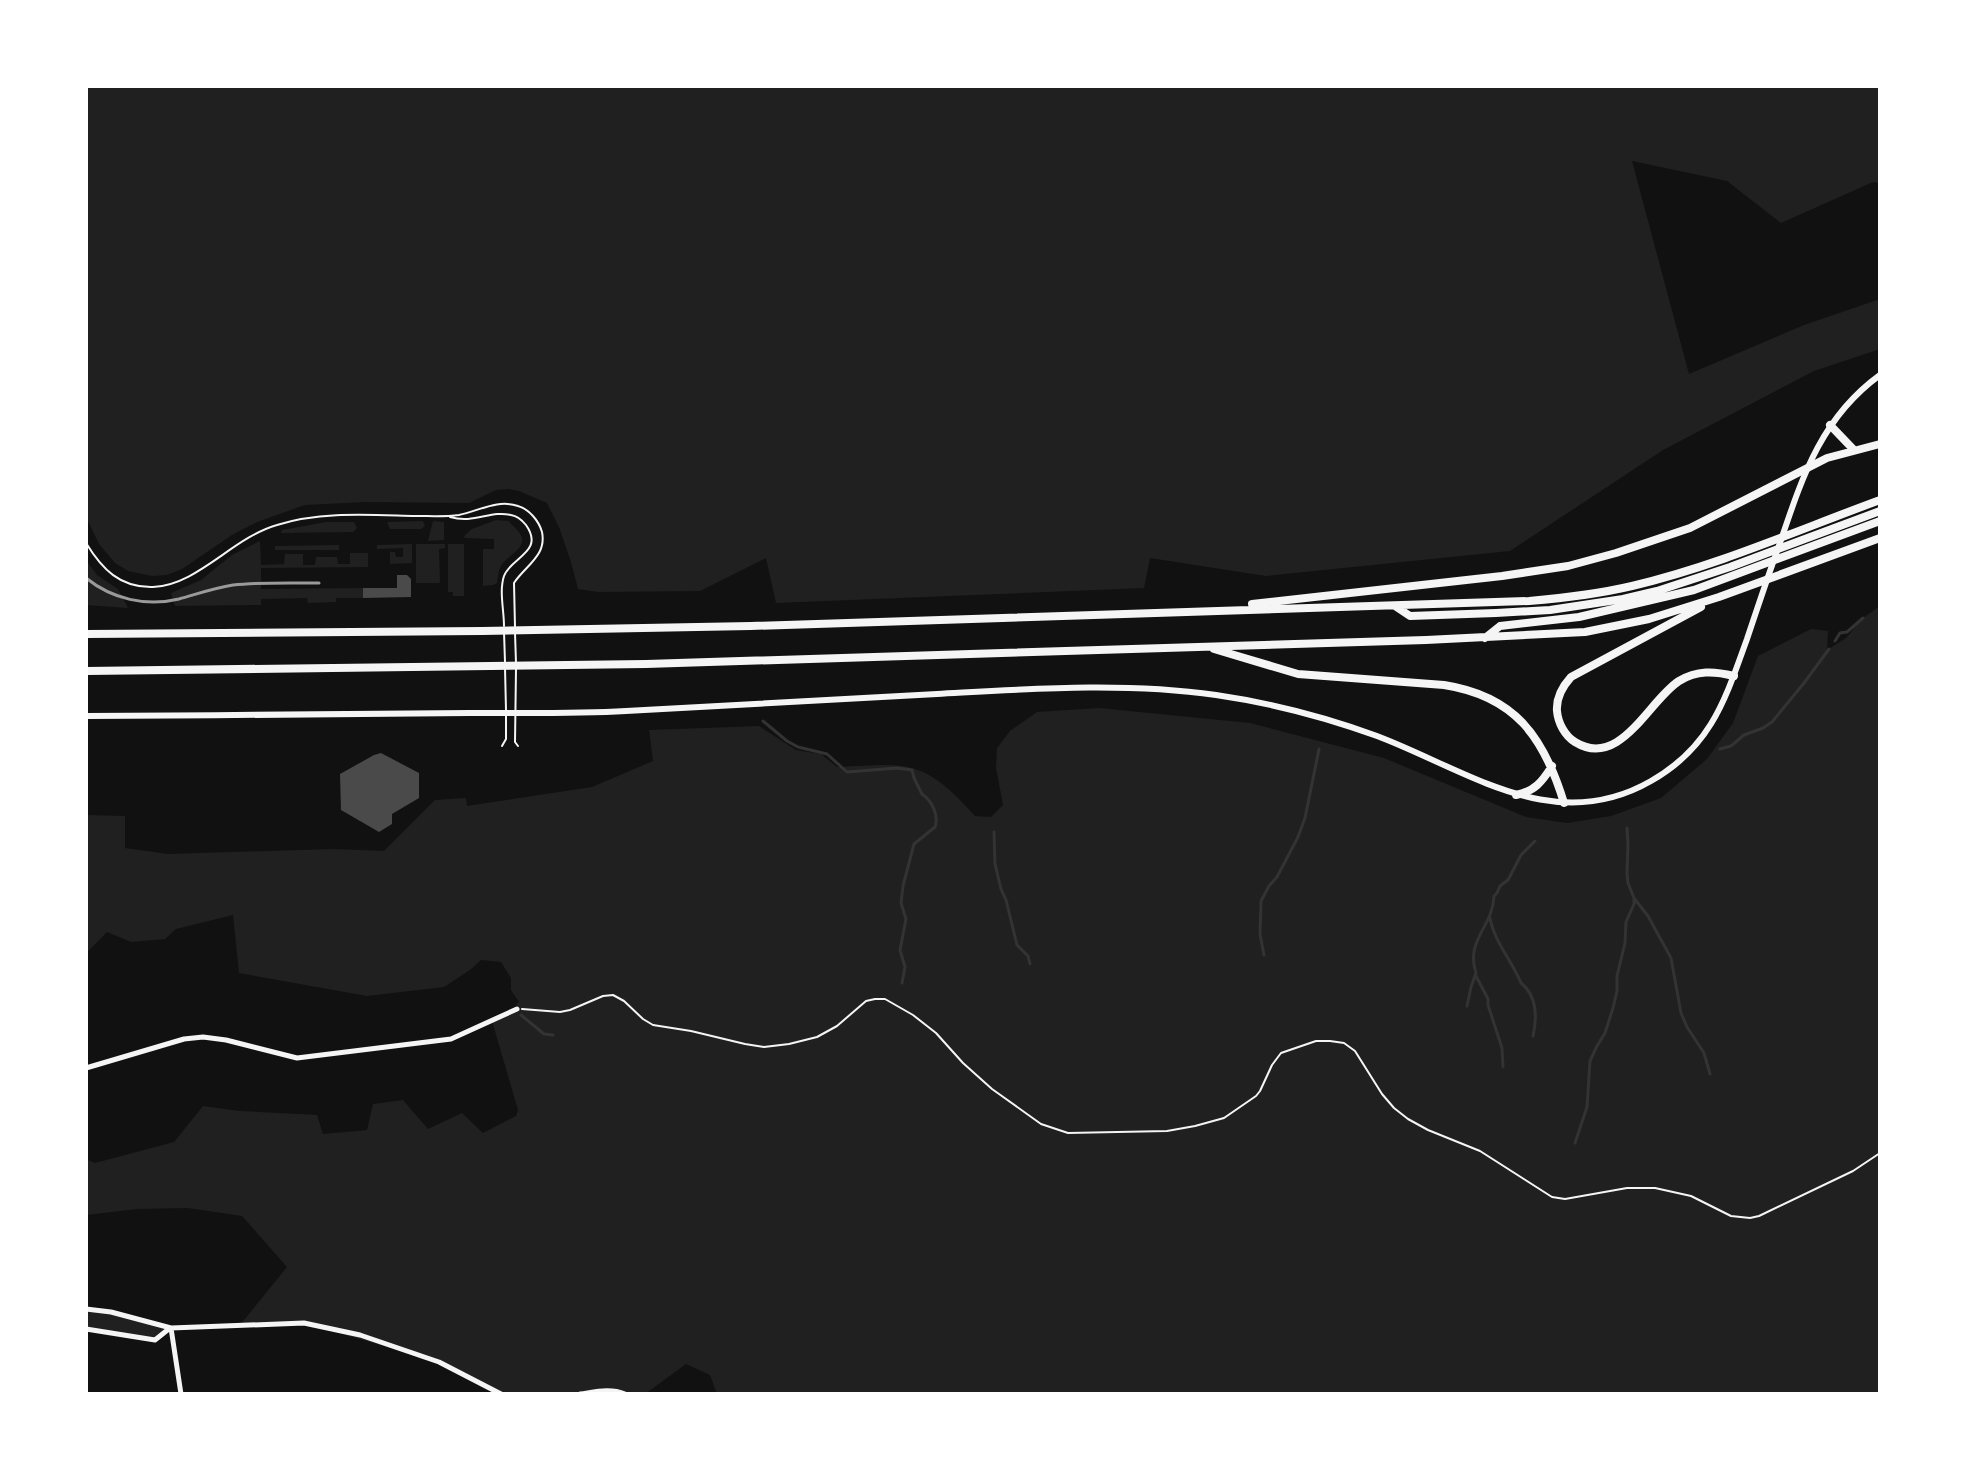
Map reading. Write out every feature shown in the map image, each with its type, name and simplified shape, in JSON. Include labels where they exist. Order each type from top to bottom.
[{"type":"highway","points":[[1830,425],[1853,449]]},
{"type":"highway","points":[[1196,610],[1568,566],[1690,528],[1827,458],[1880,444]]},
{"type":"highway","points":[[86,634],[482,631],[798,624],[1529,601],[1653,580],[1735,554],[1880,500]]},
{"type":"highway","points":[[1394,605],[1410,616],[1550,610],[1592,604],[1657,591],[1880,511]]},
{"type":"highway","points":[[1484,638],[1500,626],[1579,617],[1694,590],[1880,521]]},
{"type":"highway","points":[[86,671],[646,664],[1484,638],[1585,632],[1649,619],[1719,597],[1880,538]]},
{"type":"highway","points":[[1719,597],[1576,673],[1561,689],[1557,713],[1563,729],[1575,742],[1591,748],[1610,746],[1625,736],[1680,680],[1706,672],[1734,676]]},
{"type":"highway","points":[[1206,646],[1298,674],[1444,685],[1470,690],[1503,706],[1540,743],[1552,766],[1564,803]]},
{"type":"highway","points":[[1516,795],[1533,790],[1552,766]]},
{"type":"main road","points":[[86,716],[620,711],[1047,688],[1106,686],[1162,689],[1245,700],[1326,719],[1400,746],[1516,795],[1564,803],[1593,801],[1639,788],[1667,771],[1707,732],[1734,676],[1807,468],[1830,425],[1850,400],[1880,375]]},
{"type":"street","points":[[86,1068],[184,1039],[203,1037],[297,1058],[451,1039],[517,1009]]},
{"type":"street","points":[[86,1309],[111,1312],[171,1328],[304,1323],[360,1335],[439,1362],[501,1394]]},
{"type":"street","points":[[86,1329],[155,1340],[171,1328]]},
{"type":"street","points":[[171,1328],[181,1394]]},
{"type":"street","points":[[580,1394],[599,1391],[625,1394]]},
{"type":"lane","points":[[86,543],[104,569],[112,575],[135,585],[155,587],[187,579],[236,544],[277,525],[331,516],[445,516],[496,504],[524,508],[542,531],[537,558],[514,583],[515,742],[518,746]]},
{"type":"lane","points":[[445,516],[471,520],[491,515],[510,515],[524,522],[530,534],[527,553],[510,567],[504,578],[506,739],[502,746]]},
{"type":"path","points":[[517,1009],[556,1013],[613,995],[653,1025],[764,1047],[817,1037],[837,1026],[866,1001],[885,999],[936,1033],[992,1089],[1041,1124],[1068,1133],[1167,1131],[1224,1118],[1256,1096],[1281,1053],[1316,1041],[1344,1043],[1355,1051],[1382,1094],[1408,1119],[1480,1151],[1552,1197],[1565,1199],[1627,1188],[1655,1188],[1691,1196],[1740,1218],[1759,1216],[1853,1171],[1880,1153]]},
{"type":"shaded area","points":[[86,86],[1880,86],[1880,183],[1873,182],[1781,223],[1727,181],[1632,161],[1689,374],[1804,325],[1880,299],[1880,349],[1814,371],[1663,450],[1510,551],[1266,576],[1150,558],[1144,588],[776,603],[766,558],[700,591],[598,592],[578,589],[559,527],[547,503],[509,489],[496,490],[469,503],[305,505],[257,522],[232,535],[182,569],[167,575],[152,576],[128,571],[115,563],[99,544],[86,517]]},
{"type":"shaded area","points":[[496,520],[509,521],[522,541],[501,565],[497,583],[483,586],[483,549],[494,549],[494,539],[464,538],[472,529]]},
{"type":"shaded area","points":[[423,521],[425,526],[421,529],[390,529],[387,522]]},
{"type":"shaded area","points":[[433,521],[444,522],[444,540],[428,541]]},
{"type":"shaded area","points":[[326,522],[354,522],[357,528],[353,532],[281,533],[282,530]]},
{"type":"shaded area","points":[[260,541],[261,565],[284,564],[285,554],[303,554],[303,565],[315,565],[316,557],[337,557],[338,564],[350,564],[350,553],[368,553],[368,567],[261,568],[261,589],[363,588],[363,598],[336,598],[336,602],[308,603],[307,598],[261,599],[261,605],[175,606],[171,593],[201,580],[232,555]]},
{"type":"shaded area","points":[[412,544],[412,563],[390,564],[390,552],[395,552],[396,557],[403,557],[403,548],[377,549],[377,545]]},
{"type":"shaded area","points":[[416,544],[445,544],[445,548],[439,549],[440,583],[416,583]]},
{"type":"shaded area","points":[[448,544],[464,544],[464,596],[453,596],[453,592],[448,592]]},
{"type":"shaded area","points":[[339,545],[339,550],[275,550],[275,546]]},
{"type":"shaded area","points":[[86,560],[97,575],[118,589],[128,608],[86,605]]},
{"type":"shaded area","points":[[1880,606],[1880,1394],[717,1394],[710,1375],[686,1364],[645,1394],[501,1394],[439,1362],[304,1323],[240,1325],[287,1267],[242,1216],[188,1208],[138,1209],[86,1215],[86,1159],[95,1163],[174,1142],[203,1106],[317,1115],[323,1134],[367,1130],[373,1104],[403,1100],[428,1129],[462,1113],[483,1133],[516,1116],[518,1110],[492,1021],[518,1007],[516,1004],[519,1002],[511,990],[511,978],[501,962],[481,960],[444,987],[367,996],[239,973],[233,915],[176,929],[165,939],[131,942],[107,932],[86,953],[86,815],[125,816],[125,848],[168,854],[333,849],[384,851],[435,800],[466,798],[467,806],[592,787],[653,761],[649,730],[759,726],[796,750],[821,754],[837,767],[899,766],[928,774],[975,816],[991,817],[1003,805],[996,768],[997,748],[1010,731],[1037,712],[1099,708],[1250,723],[1384,758],[1526,817],[1567,823],[1611,816],[1661,798],[1707,759],[1733,723],[1758,656],[1811,629],[1828,631],[1827,650],[1846,638],[1863,618]]},
{"type":"shaded area","points":[[86,1309],[171,1328],[155,1340],[86,1329]]},
{"type":"building","points":[[397,575],[407,575],[411,579],[411,597],[363,598],[363,588],[397,588]]},
{"type":"building","points":[[381,753],[419,773],[419,798],[392,814],[392,824],[379,832],[341,810],[340,774]]},
{"type":"waterway","points":[[1835,641],[1840,633],[1847,632],[1863,618]]},
{"type":"waterway","points":[[1720,749],[1731,746],[1744,735],[1772,722],[1829,649]]},
{"type":"waterway","points":[[763,721],[798,747],[827,754],[847,772],[897,768],[912,770],[922,794],[932,804],[935,827],[914,844],[903,886],[901,903],[906,919],[900,950],[905,967],[902,983]]},
{"type":"waterway","points":[[1264,955],[1260,934],[1261,901],[1298,837],[1319,749]]},
{"type":"waterway","points":[[1575,1143],[1587,1107],[1590,1061],[1605,1033],[1613,1008],[1626,922],[1634,904],[1627,874],[1627,828]]},
{"type":"waterway","points":[[994,832],[995,864],[1001,889],[1017,945],[1028,956],[1030,964]]},
{"type":"waterway","points":[[1467,1006],[1476,973],[1474,951],[1494,896],[1508,880],[1521,855],[1535,841]]},
{"type":"waterway","points":[[1634,898],[1648,916],[1671,958],[1681,1013],[1704,1053],[1710,1074]]},
{"type":"waterway","points":[[1490,918],[1499,943],[1533,1001],[1533,1036]]},
{"type":"waterway","points":[[1476,976],[1488,999],[1502,1048],[1503,1067]]},
{"type":"waterway","points":[[521,1015],[544,1034],[553,1035]]},
{"type":"railway","points":[[86,578],[118,596],[154,602],[233,585],[319,583]]}]
